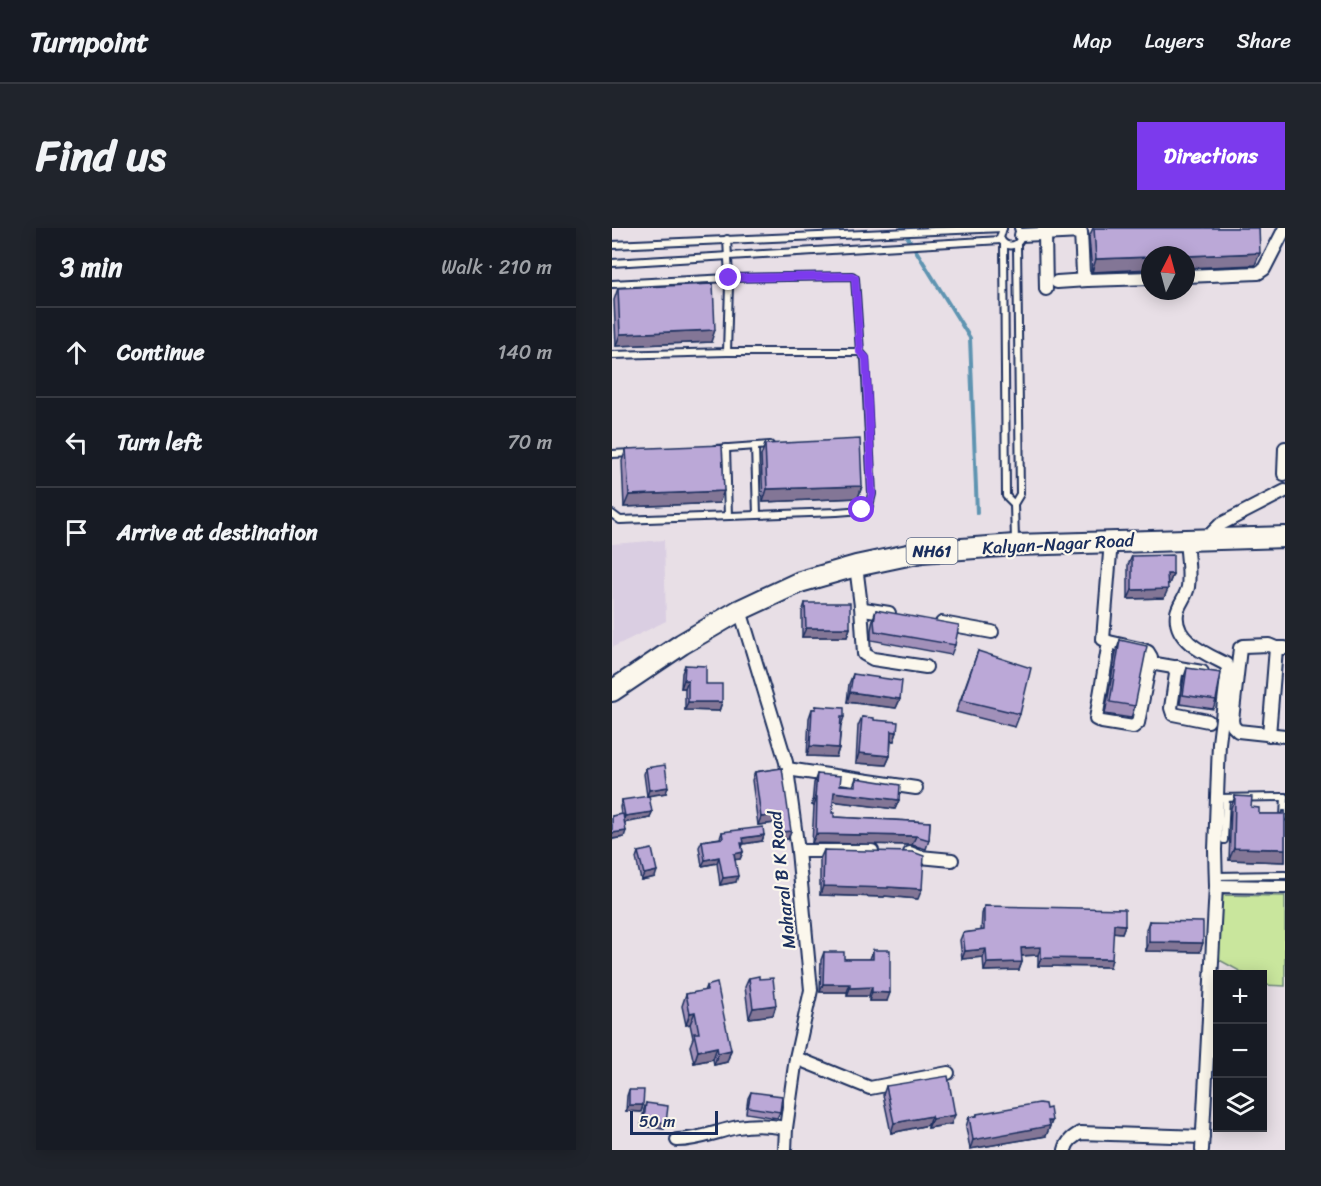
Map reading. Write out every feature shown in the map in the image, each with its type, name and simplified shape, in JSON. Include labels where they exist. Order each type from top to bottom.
[{"type":"highway","name":"Kalyan-Nagar Road","points":[[612,689],[681,644],[740,610],[800,582],[856,566],[922,552],[1015,545],[1285,537]]},
{"type":"street","points":[[1195,276],[1258,273],[1264,269],[1285,228]]},
{"type":"street","points":[[1019,236],[1051,231],[1081,232],[1083,273],[1087,280]]},
{"type":"street","points":[[1051,231],[1052,285],[1087,280],[1141,278]]},
{"type":"street","points":[[1284,474],[1285,448]]},
{"type":"street","points":[[1202,1150],[1221,798],[1219,743],[1228,669],[1226,663],[1207,655],[1183,638],[1178,627],[1177,612],[1188,587],[1196,540],[1244,510],[1285,491]]},
{"type":"street","points":[[1109,642],[1096,716],[1098,721],[1136,726],[1151,657],[1148,652],[1103,639],[1111,541]]},
{"type":"street","points":[[856,566],[864,654],[873,659],[926,667]]},
{"type":"street","points":[[861,606],[864,609],[904,616]]},
{"type":"street","name":"Maharal B K Road","points":[[740,610],[787,769],[798,851],[811,990],[796,1058],[785,1150]]},
{"type":"street","points":[[926,620],[992,632]]},
{"type":"street","points":[[1269,735],[1279,687],[1280,648],[1269,645],[1243,646],[1240,648],[1233,726],[1238,731],[1269,735],[1285,736]]},
{"type":"street","points":[[1150,663],[1217,674]]},
{"type":"street","points":[[1177,667],[1171,708],[1173,714],[1208,721]]},
{"type":"street","points":[[787,769],[916,788]]},
{"type":"street","points":[[798,851],[888,852],[952,860]]},
{"type":"street","points":[[1216,881],[1285,887]]},
{"type":"street","points":[[796,1058],[870,1088],[948,1073]]},
{"type":"street","points":[[677,1140],[693,1140],[739,1127],[769,1125],[786,1128]]},
{"type":"street","points":[[1065,1150],[1066,1144],[1072,1137],[1080,1133],[1203,1137]]},
{"type":"lane","points":[[612,245],[1003,228],[1000,235],[1002,242],[1006,496],[1014,504]]},
{"type":"lane","points":[[612,263],[906,244],[1002,242],[1010,246],[1019,236]]},
{"type":"lane","points":[[1015,545],[1014,504],[1020,494],[1019,236]]},
{"type":"lane","points":[[727,239],[729,278],[727,352]]},
{"type":"lane","points":[[612,284],[729,278],[852,276],[856,281],[860,352],[866,358],[872,494],[871,502],[866,509],[837,512],[620,520],[612,514]]},
{"type":"lane","points":[[612,356],[727,352],[860,352]]},
{"type":"lane","points":[[858,440],[870,439]]},
{"type":"lane","points":[[703,449],[778,445]]},
{"type":"lane","points":[[755,446],[757,515]]},
{"type":"lane","points":[[726,448],[728,516]]},
{"type":"lane","points":[[612,454],[635,453]]},
{"type":"lane","points":[[1224,840],[1221,798],[1285,797],[1284,818]]},
{"type":"lane","points":[[1216,881],[1285,875]]},
{"type":"shaded area","points":[[664,540],[666,621],[613,647],[612,544]]},
{"type":"green space","points":[[1221,895],[1285,896],[1285,986],[1267,985],[1267,970],[1238,970],[1214,957]]},
{"type":"building","points":[[1094,228],[1259,228],[1260,253],[1195,256],[1195,246],[1141,246],[1141,257],[1096,259]]},
{"type":"building","points":[[713,284],[715,330],[620,334],[618,288]]},
{"type":"building","points":[[860,439],[862,486],[767,489],[765,444]]},
{"type":"building","points":[[722,445],[724,491],[629,495],[626,449]]},
{"type":"building","points":[[1173,555],[1173,574],[1167,574],[1168,589],[1132,590],[1132,556]]},
{"type":"building","points":[[805,603],[850,603],[850,628],[806,628]]},
{"type":"building","points":[[876,610],[959,625],[955,645],[875,631]]},
{"type":"building","points":[[1120,640],[1147,646],[1135,706],[1110,702]]},
{"type":"building","points":[[978,651],[1031,668],[1020,714],[961,700]]},
{"type":"building","points":[[685,665],[706,666],[706,684],[722,684],[722,702],[688,702],[688,680],[684,680]]},
{"type":"building","points":[[1187,668],[1221,673],[1216,700],[1183,695]]},
{"type":"building","points":[[853,674],[902,681],[900,699],[850,692]]},
{"type":"building","points":[[816,706],[844,708],[844,717],[841,717],[839,748],[810,746],[812,709],[816,709]]},
{"type":"building","points":[[862,717],[898,722],[897,732],[891,731],[890,756],[859,753]]},
{"type":"building","points":[[665,765],[668,787],[649,790],[646,768]]},
{"type":"building","points":[[782,768],[791,831],[780,832],[778,815],[761,817],[755,772]]},
{"type":"building","points":[[817,774],[841,776],[840,785],[856,786],[856,778],[900,785],[899,800],[834,792],[832,813],[834,817],[930,822],[929,840],[916,836],[816,834]]},
{"type":"building","points":[[649,796],[652,812],[625,816],[622,800]]},
{"type":"building","points":[[1235,796],[1252,797],[1251,807],[1259,808],[1259,814],[1283,814],[1285,811],[1285,849],[1234,848]]},
{"type":"building","points":[[623,814],[626,831],[612,833],[612,816]]},
{"type":"building","points":[[763,827],[764,835],[743,838],[744,843],[741,843],[743,852],[734,854],[738,876],[723,878],[719,857],[705,860],[702,841],[723,838],[722,832]]},
{"type":"building","points":[[652,849],[657,871],[644,874],[638,852]]},
{"type":"building","points":[[824,850],[913,852],[924,856],[922,889],[823,886]]},
{"type":"building","points":[[984,906],[1125,909],[1125,925],[1114,924],[1112,959],[1041,958],[1041,947],[1021,948],[1022,962],[987,963],[986,949],[965,951],[963,933],[984,930]]},
{"type":"building","points":[[1149,921],[1203,922],[1203,943],[1149,942]]},
{"type":"building","points":[[873,950],[890,950],[890,993],[872,992],[872,987],[850,988],[850,984],[823,984],[824,952],[844,952],[844,959],[873,959]]},
{"type":"building","points":[[759,976],[759,979],[773,978],[776,1005],[753,1008],[749,978]]},
{"type":"building","points":[[717,983],[731,1050],[718,1053],[717,1047],[698,1051],[694,1033],[699,1033],[695,1012],[690,1013],[686,994],[707,990],[706,986]]},
{"type":"building","points":[[948,1076],[955,1115],[932,1119],[931,1116],[894,1123],[886,1086]]},
{"type":"building","points":[[629,1090],[644,1090],[643,1105],[629,1105]]},
{"type":"building","points":[[751,1092],[782,1096],[780,1112],[748,1107]]},
{"type":"building","points":[[646,1103],[668,1106],[666,1123],[644,1120]]},
{"type":"building","points":[[1039,1103],[1045,1104],[1046,1109],[1050,1108],[1052,1121],[1048,1121],[1049,1126],[973,1140],[969,1117]]},
{"type":"waterway","points":[[902,228],[970,338],[977,513]]},
{"type":"route","points":[[729,278],[852,276],[855,278],[860,352],[866,358],[872,494],[869,506],[862,510]]}]
